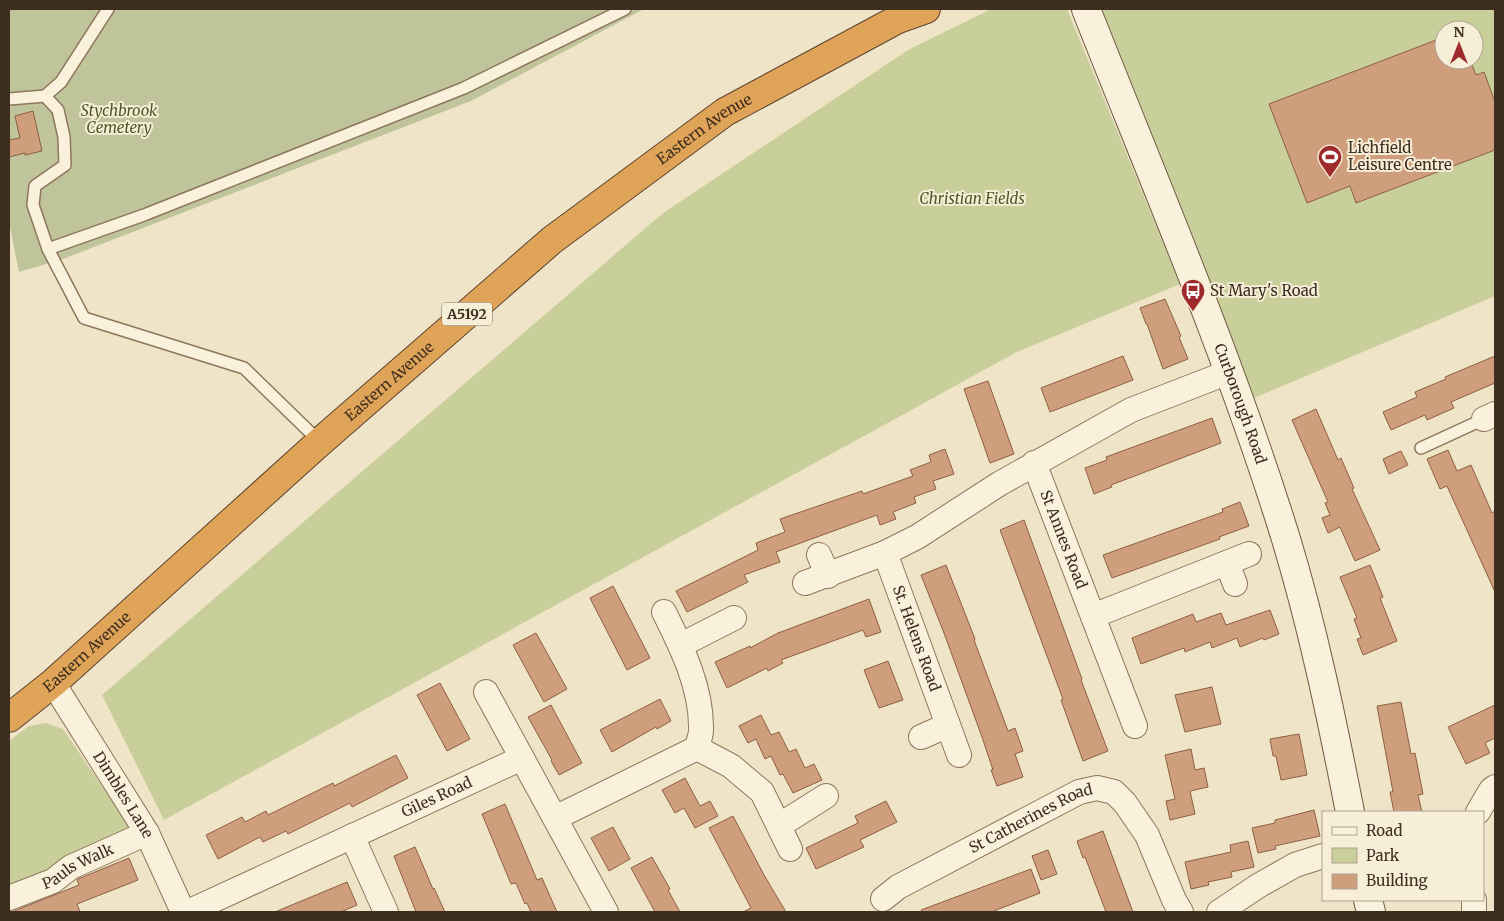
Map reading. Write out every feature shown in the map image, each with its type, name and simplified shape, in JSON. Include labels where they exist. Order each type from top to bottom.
[{"type":"highway","name":"Eastern Avenue","points":[[9,718],[53,683],[320,442],[552,240],[725,112],[898,19],[926,9]]},
{"type":"street","name":"Curborough Road","points":[[1086,9],[1230,372],[1286,540],[1323,678],[1350,811]]},
{"type":"street","points":[[805,583],[823,565],[884,553],[917,537],[1034,463],[1130,410],[1230,372]]},
{"type":"street","name":"St Annes Road","points":[[1034,463],[1092,616],[1136,716]]},
{"type":"street","name":"St. Helens Road","points":[[884,553],[959,755]]},
{"type":"street","points":[[1092,616],[1231,573],[1249,554]]},
{"type":"street","points":[[664,612],[681,645],[691,671],[699,705],[701,730],[697,748]]},
{"type":"street","points":[[681,645],[734,618]]},
{"type":"street","name":"Dimbles Lane","points":[[53,683],[148,833],[183,912]]},
{"type":"street","points":[[486,692],[555,818],[609,904]]},
{"type":"street","points":[[921,738],[948,725]]},
{"type":"street","points":[[555,818],[697,748]]},
{"type":"street","points":[[697,748],[732,766],[762,792],[780,825],[790,849]]},
{"type":"street","name":"Giles Road","points":[[188,912],[522,758]]},
{"type":"street","points":[[1479,811],[1491,790],[1495,787]]},
{"type":"street","name":"St Catherines Road","points":[[883,899],[898,887],[1079,792],[1097,788],[1114,792],[1126,803],[1147,835],[1174,900],[1181,912]]},
{"type":"street","points":[[780,825],[826,796]]},
{"type":"street","name":"Pauls Walk","points":[[9,898],[53,881],[71,867],[148,833]]},
{"type":"street","points":[[352,836],[386,912]]},
{"type":"street","points":[[1219,912],[1258,886],[1295,865],[1322,856]]},
{"type":"lane","points":[[9,99],[45,96],[61,82],[108,9]]},
{"type":"lane","points":[[48,249],[144,215],[464,88],[625,9]]},
{"type":"lane","points":[[45,96],[58,110],[64,137],[65,165],[35,186],[33,205],[48,249],[84,318],[244,368],[320,442]]},
{"type":"lane","points":[[1421,448],[1490,416]]},
{"type":"green space","name":"Stychbrook Cemetery","points":[[9,9],[644,9],[471,101],[63,259],[19,272],[9,222]]},
{"type":"green space","name":"Christian Fields","points":[[991,9],[1067,9],[1180,284],[1017,352],[164,820],[102,695],[663,213],[908,50]]},
{"type":"green space","name":"Lichfield Leisure Centre","points":[[1099,9],[1495,9],[1495,296],[1254,398]]},
{"type":"green space","points":[[46,723],[63,729],[130,827],[68,858],[48,877],[9,892],[9,741],[29,726]]},
{"type":"building","points":[[1434,41],[1434,70],[1474,70],[1476,75],[1484,72],[1495,102],[1495,150],[1356,203],[1350,186],[1307,203],[1269,104]]},
{"type":"building","points":[[33,111],[42,151],[9,157],[9,140],[20,138],[15,116]]},
{"type":"building","points":[[1165,299],[1181,336],[1179,337],[1188,359],[1163,369],[1140,308]]},
{"type":"building","points":[[1123,356],[1133,380],[1050,412],[1041,388]]},
{"type":"building","points":[[1495,356],[1495,383],[1451,402],[1454,408],[1427,420],[1425,415],[1391,430],[1383,412],[1417,397],[1415,392],[1446,379],[1445,377]]},
{"type":"building","points":[[988,381],[1014,454],[990,463],[964,389]]},
{"type":"building","points":[[1316,409],[1338,460],[1341,458],[1354,488],[1352,489],[1380,550],[1355,561],[1340,527],[1328,533],[1322,518],[1330,515],[1325,503],[1328,502],[1292,420]]},
{"type":"building","points":[[1212,418],[1221,443],[1111,485],[1112,487],[1094,494],[1085,468],[1107,460],[1106,457]]},
{"type":"building","points":[[945,449],[954,474],[933,481],[936,489],[914,497],[916,503],[893,512],[896,519],[880,525],[877,515],[776,552],[780,562],[744,575],[748,582],[687,612],[676,591],[758,550],[756,543],[785,532],[780,519],[862,491],[863,494],[913,476],[910,470],[931,462],[929,455]]},
{"type":"building","points":[[1448,450],[1457,471],[1471,465],[1492,513],[1495,511],[1495,592],[1447,486],[1440,489],[1427,459]]},
{"type":"building","points":[[1401,451],[1408,465],[1389,474],[1383,459]]},
{"type":"building","points":[[1240,502],[1249,526],[1219,537],[1220,539],[1112,578],[1103,555],[1223,512],[1222,509]]},
{"type":"building","points":[[1024,520],[1108,751],[1083,761],[1061,700],[1063,699],[1000,530]]},
{"type":"building","points":[[946,565],[1008,731],[1015,728],[1023,751],[1015,754],[1023,777],[997,786],[982,737],[921,575]]},
{"type":"building","points":[[1370,565],[1383,597],[1380,598],[1397,641],[1363,655],[1357,639],[1361,638],[1354,619],[1357,618],[1340,577]]},
{"type":"building","points":[[613,586],[650,658],[627,670],[590,598]]},
{"type":"building","points":[[869,599],[881,632],[866,637],[863,630],[781,660],[783,663],[768,671],[767,668],[727,688],[715,662],[750,646],[750,648],[778,633]]},
{"type":"building","points":[[1270,610],[1279,634],[1240,647],[1237,638],[1212,648],[1210,642],[1185,652],[1184,648],[1141,664],[1132,638],[1193,614],[1196,622],[1221,613],[1226,625]]},
{"type":"building","points":[[536,633],[567,689],[544,702],[513,645]]},
{"type":"building","points":[[888,661],[903,700],[879,708],[864,670]]},
{"type":"building","points":[[440,683],[470,739],[447,751],[417,695]]},
{"type":"building","points":[[1212,687],[1221,724],[1185,732],[1175,695]]},
{"type":"building","points":[[660,699],[671,721],[657,729],[656,727],[612,752],[600,730]]},
{"type":"building","points":[[1401,702],[1411,754],[1415,753],[1423,794],[1418,795],[1422,811],[1394,811],[1390,792],[1393,792],[1377,706]]},
{"type":"building","points":[[551,705],[582,763],[559,775],[528,717]]},
{"type":"building","points":[[1495,705],[1495,738],[1485,743],[1490,753],[1466,764],[1448,727]]},
{"type":"building","points":[[761,715],[771,735],[779,732],[789,752],[796,749],[805,768],[814,764],[822,780],[793,793],[783,774],[780,775],[771,756],[765,759],[756,739],[748,743],[739,726]]},
{"type":"building","points":[[1299,734],[1307,775],[1281,780],[1276,756],[1273,756],[1270,739]]},
{"type":"building","points":[[1191,749],[1195,770],[1204,768],[1208,787],[1190,791],[1195,814],[1170,820],[1166,801],[1175,799],[1165,755]]},
{"type":"building","points":[[396,755],[408,778],[352,807],[350,803],[288,834],[286,831],[263,842],[260,837],[218,859],[206,835],[242,817],[245,822],[266,811],[268,815],[333,783],[334,786]]},
{"type":"building","points":[[685,778],[700,806],[710,801],[718,816],[695,828],[684,808],[675,813],[662,790]]},
{"type":"building","points":[[886,801],[897,822],[860,840],[864,847],[816,869],[806,848],[858,823],[855,816]]},
{"type":"building","points":[[505,804],[537,880],[542,878],[557,912],[531,912],[527,903],[525,904],[516,883],[511,884],[482,814]]},
{"type":"building","points":[[1314,810],[1320,836],[1275,846],[1276,849],[1258,853],[1252,828],[1275,823],[1275,820]]},
{"type":"building","points":[[733,816],[786,912],[743,912],[751,908],[709,828]]},
{"type":"building","points":[[613,827],[630,859],[609,871],[591,838]]},
{"type":"building","points":[[1103,831],[1133,912],[1106,912],[1085,857],[1083,858],[1077,841]]},
{"type":"building","points":[[1248,841],[1254,867],[1231,872],[1232,877],[1208,882],[1209,885],[1191,889],[1185,862],[1231,852],[1230,845]]},
{"type":"building","points":[[415,847],[445,912],[416,912],[394,856]]},
{"type":"building","points":[[1048,850],[1057,874],[1041,880],[1032,856]]},
{"type":"building","points":[[652,857],[670,889],[668,890],[680,912],[655,912],[631,868]]},
{"type":"building","points":[[129,858],[138,880],[77,904],[80,912],[12,912],[79,885],[78,879]]},
{"type":"building","points":[[1031,869],[1040,893],[991,912],[922,912],[921,910]]},
{"type":"building","points":[[347,882],[357,905],[341,912],[275,912]]},
{"type":"place","name":"Lichfield Leisure Centre","points":[[1330,178]]},
{"type":"place","name":"St Mary's Road","points":[[1193,312]]}]
